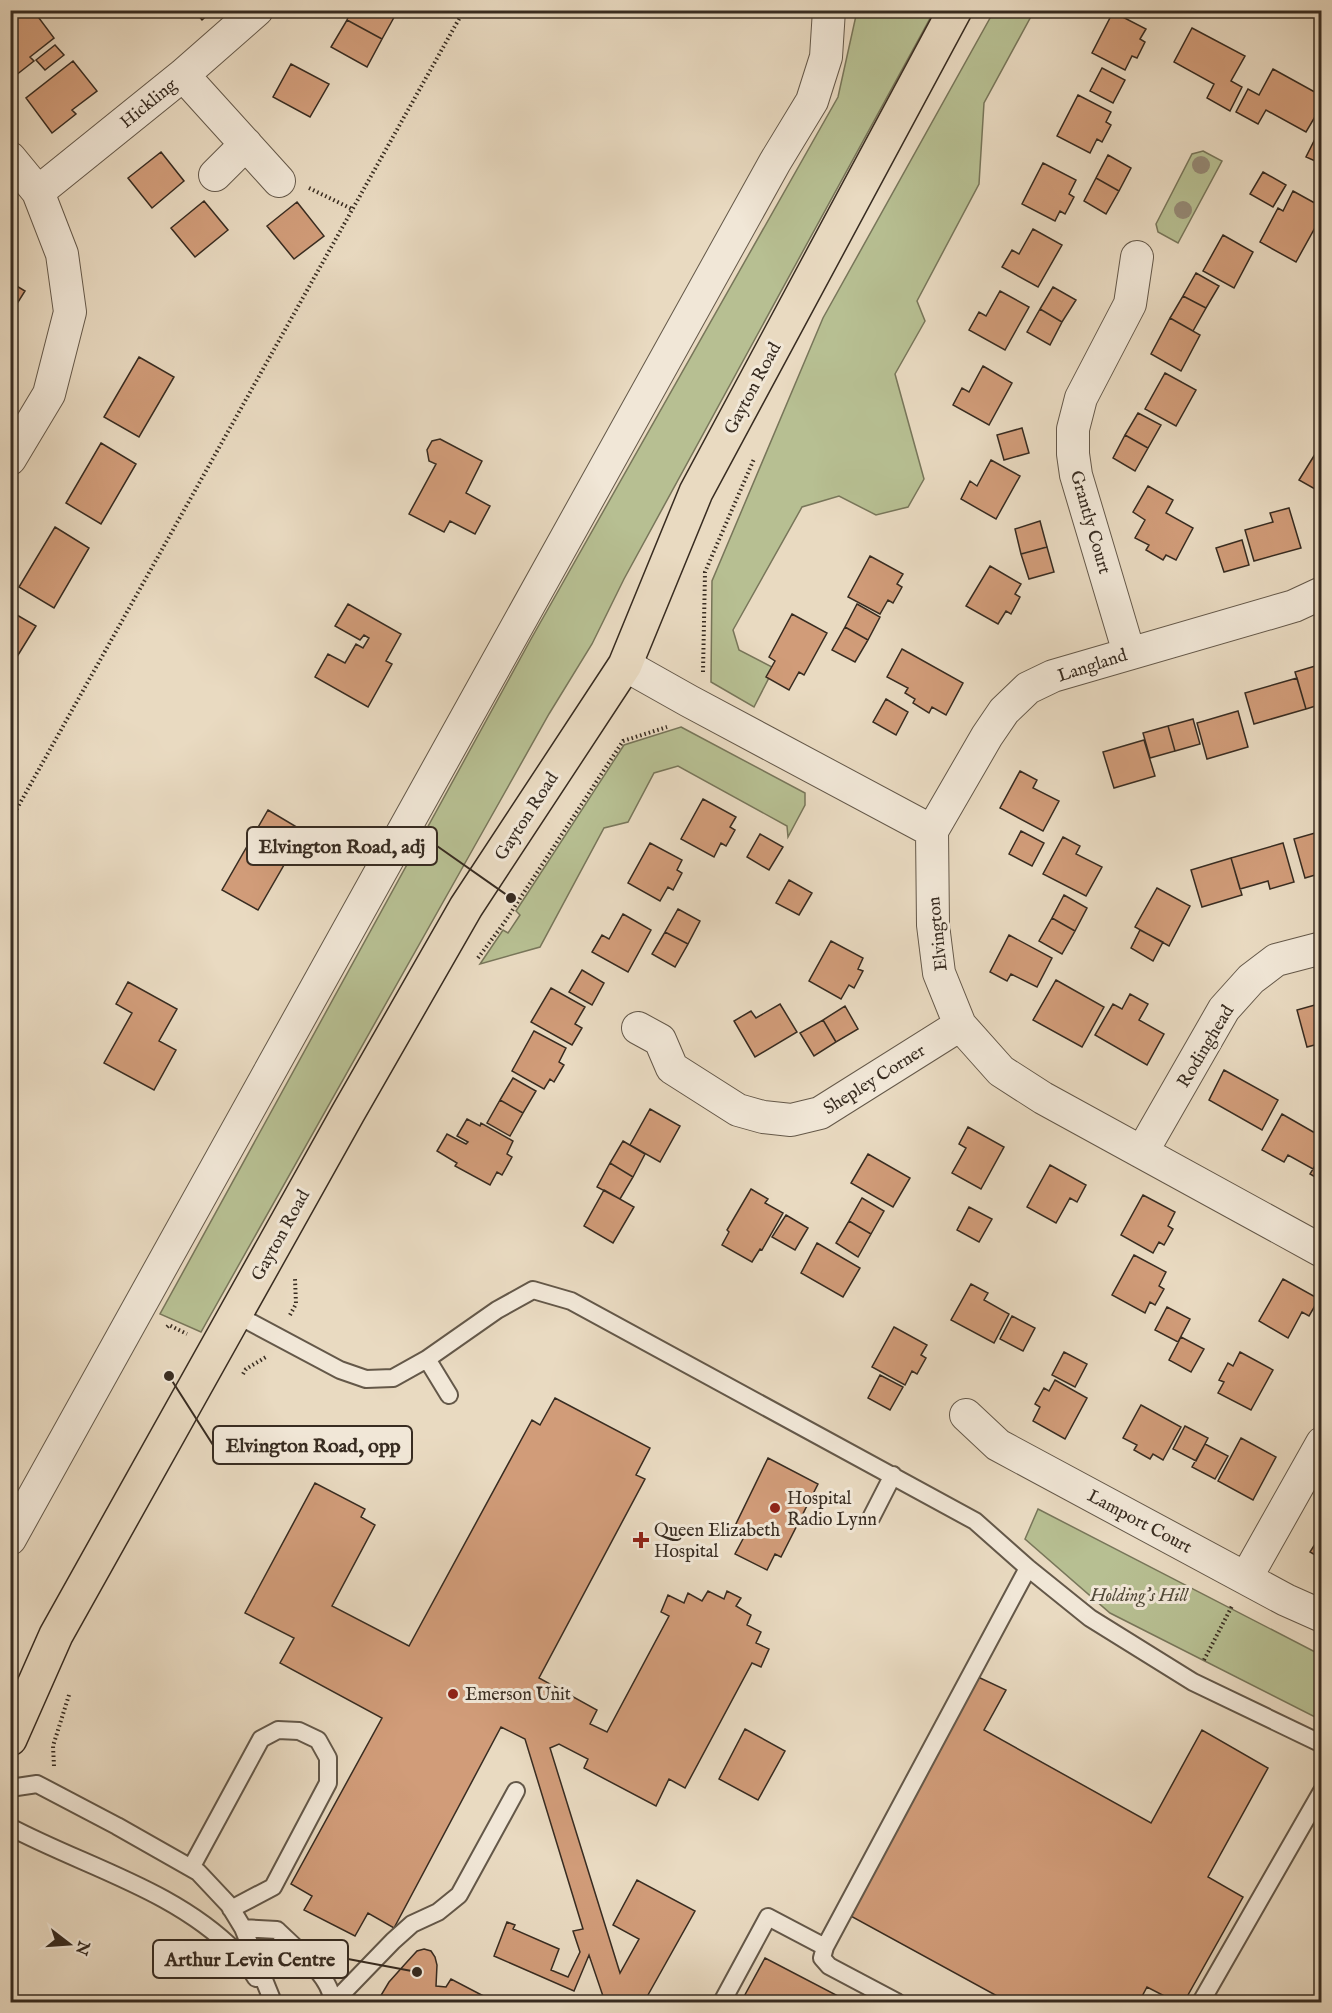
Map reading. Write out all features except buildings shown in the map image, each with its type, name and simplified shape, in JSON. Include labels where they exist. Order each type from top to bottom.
[{"type":"main road","name":"Gayton Road","points":[[10,1739],[56,1635],[215,1349],[466,908],[625,665],[696,492],[955,10]]},
{"type":"street","name":"Hickling","points":[[38,192],[183,75],[257,10]]},
{"type":"street","points":[[10,1539],[812,101],[826,57],[829,10]]},
{"type":"street","points":[[183,75],[279,181]]},
{"type":"street","points":[[215,175],[246,144]]},
{"type":"street","points":[[10,158],[38,192],[62,254],[70,312],[49,394],[10,459]]},
{"type":"street","name":"Grantly Court","points":[[1129,653],[1076,475],[1072,454],[1073,429],[1081,398],[1130,304],[1137,257]]},
{"type":"street","name":"Langland","points":[[932,831],[987,736],[1004,711],[1028,688],[1053,676],[1294,606],[1322,593]]},
{"type":"street","points":[[625,665],[932,831]]},
{"type":"street","name":"Elvington","points":[[932,831],[933,926],[939,973],[960,1024],[1001,1071],[1043,1098],[1322,1251]]},
{"type":"street","name":"Rodinghead","points":[[1142,1152],[1224,1009],[1251,979],[1276,960],[1322,948]]},
{"type":"street","name":"Shepley Corner","points":[[638,1028],[660,1040],[672,1068],[738,1110],[763,1117],[791,1120],[820,1113],[960,1024]]},
{"type":"street","name":"Lamport Court","points":[[966,1415],[998,1445],[1286,1600],[1322,1616]]},
{"type":"street","points":[[1246,1578],[1322,1443]]},
{"type":"lane","points":[[235,1314],[340,1370],[366,1378],[393,1377],[427,1359],[497,1310],[533,1290],[571,1301],[975,1521],[1090,1618],[1193,1682],[1322,1744]]},
{"type":"lane","points":[[427,1359],[449,1395]]},
{"type":"lane","points":[[871,1518],[893,1475]]},
{"type":"lane","points":[[897,2002],[829,1966],[822,1958],[825,1947],[1028,1568]]},
{"type":"lane","points":[[191,1868],[261,1739],[278,1730],[299,1731],[318,1740],[328,1758],[328,1783],[273,1887],[231,1909]]},
{"type":"lane","points":[[10,1788],[37,1784],[198,1872],[231,1909],[243,1928],[270,1998]]},
{"type":"lane","points":[[333,2002],[412,1924],[438,1912],[459,1895],[516,1791]]},
{"type":"lane","points":[[1201,2002],[1322,1791]]},
{"type":"lane","points":[[10,1827],[113,1874],[196,1918],[237,1953],[270,1998]]},
{"type":"lane","points":[[722,2002],[768,1917],[825,1947]]},
{"type":"lane","points":[[243,1928],[277,1930],[325,1980],[333,2002]]},
{"type":"path","points":[[10,821],[464,10]]},
{"type":"path","points":[[279,181],[296,182],[352,209]]},
{"type":"path","points":[[160,1332],[169,1325],[215,1349]]},
{"type":"path","points":[[1193,1682],[1246,1578]]},
{"type":"green space","points":[[857,11],[934,11],[624,579],[592,644],[549,714],[201,1332],[160,1314],[531,639],[838,97]]},
{"type":"green space","points":[[994,11],[1034,11],[984,103],[979,184],[917,301],[925,321],[895,374],[924,479],[908,507],[876,515],[839,496],[802,507],[733,630],[739,650],[774,668],[754,707],[711,682],[712,581],[823,318]]},
{"type":"green space","points":[[1203,151],[1222,161],[1178,243],[1158,232],[1156,224],[1192,154]]},
{"type":"green space","points":[[681,727],[805,793],[805,805],[788,837],[787,826],[678,766],[654,773],[628,822],[604,828],[540,947],[480,964],[503,930],[508,933],[520,915],[516,911],[624,745]]},
{"type":"green space","name":"Holding's Hill","points":[[1038,1509],[1321,1655],[1321,1720],[1110,1613],[1025,1539]]},
{"type":"place","name":"Elvington Road, adj","points":[[511,898]]},
{"type":"place","name":"Elvington Road, opp","points":[[169,1376]]},
{"type":"place","name":"Hospital Radio Lynn","points":[[775,1508]]},
{"type":"place","name":"Queen Elizabeth Hospital","points":[[641,1540]]},
{"type":"place","name":"Emerson Unit","points":[[453,1694]]},
{"type":"place","name":"Arthur Levin Centre","points":[[417,1972]]}]
